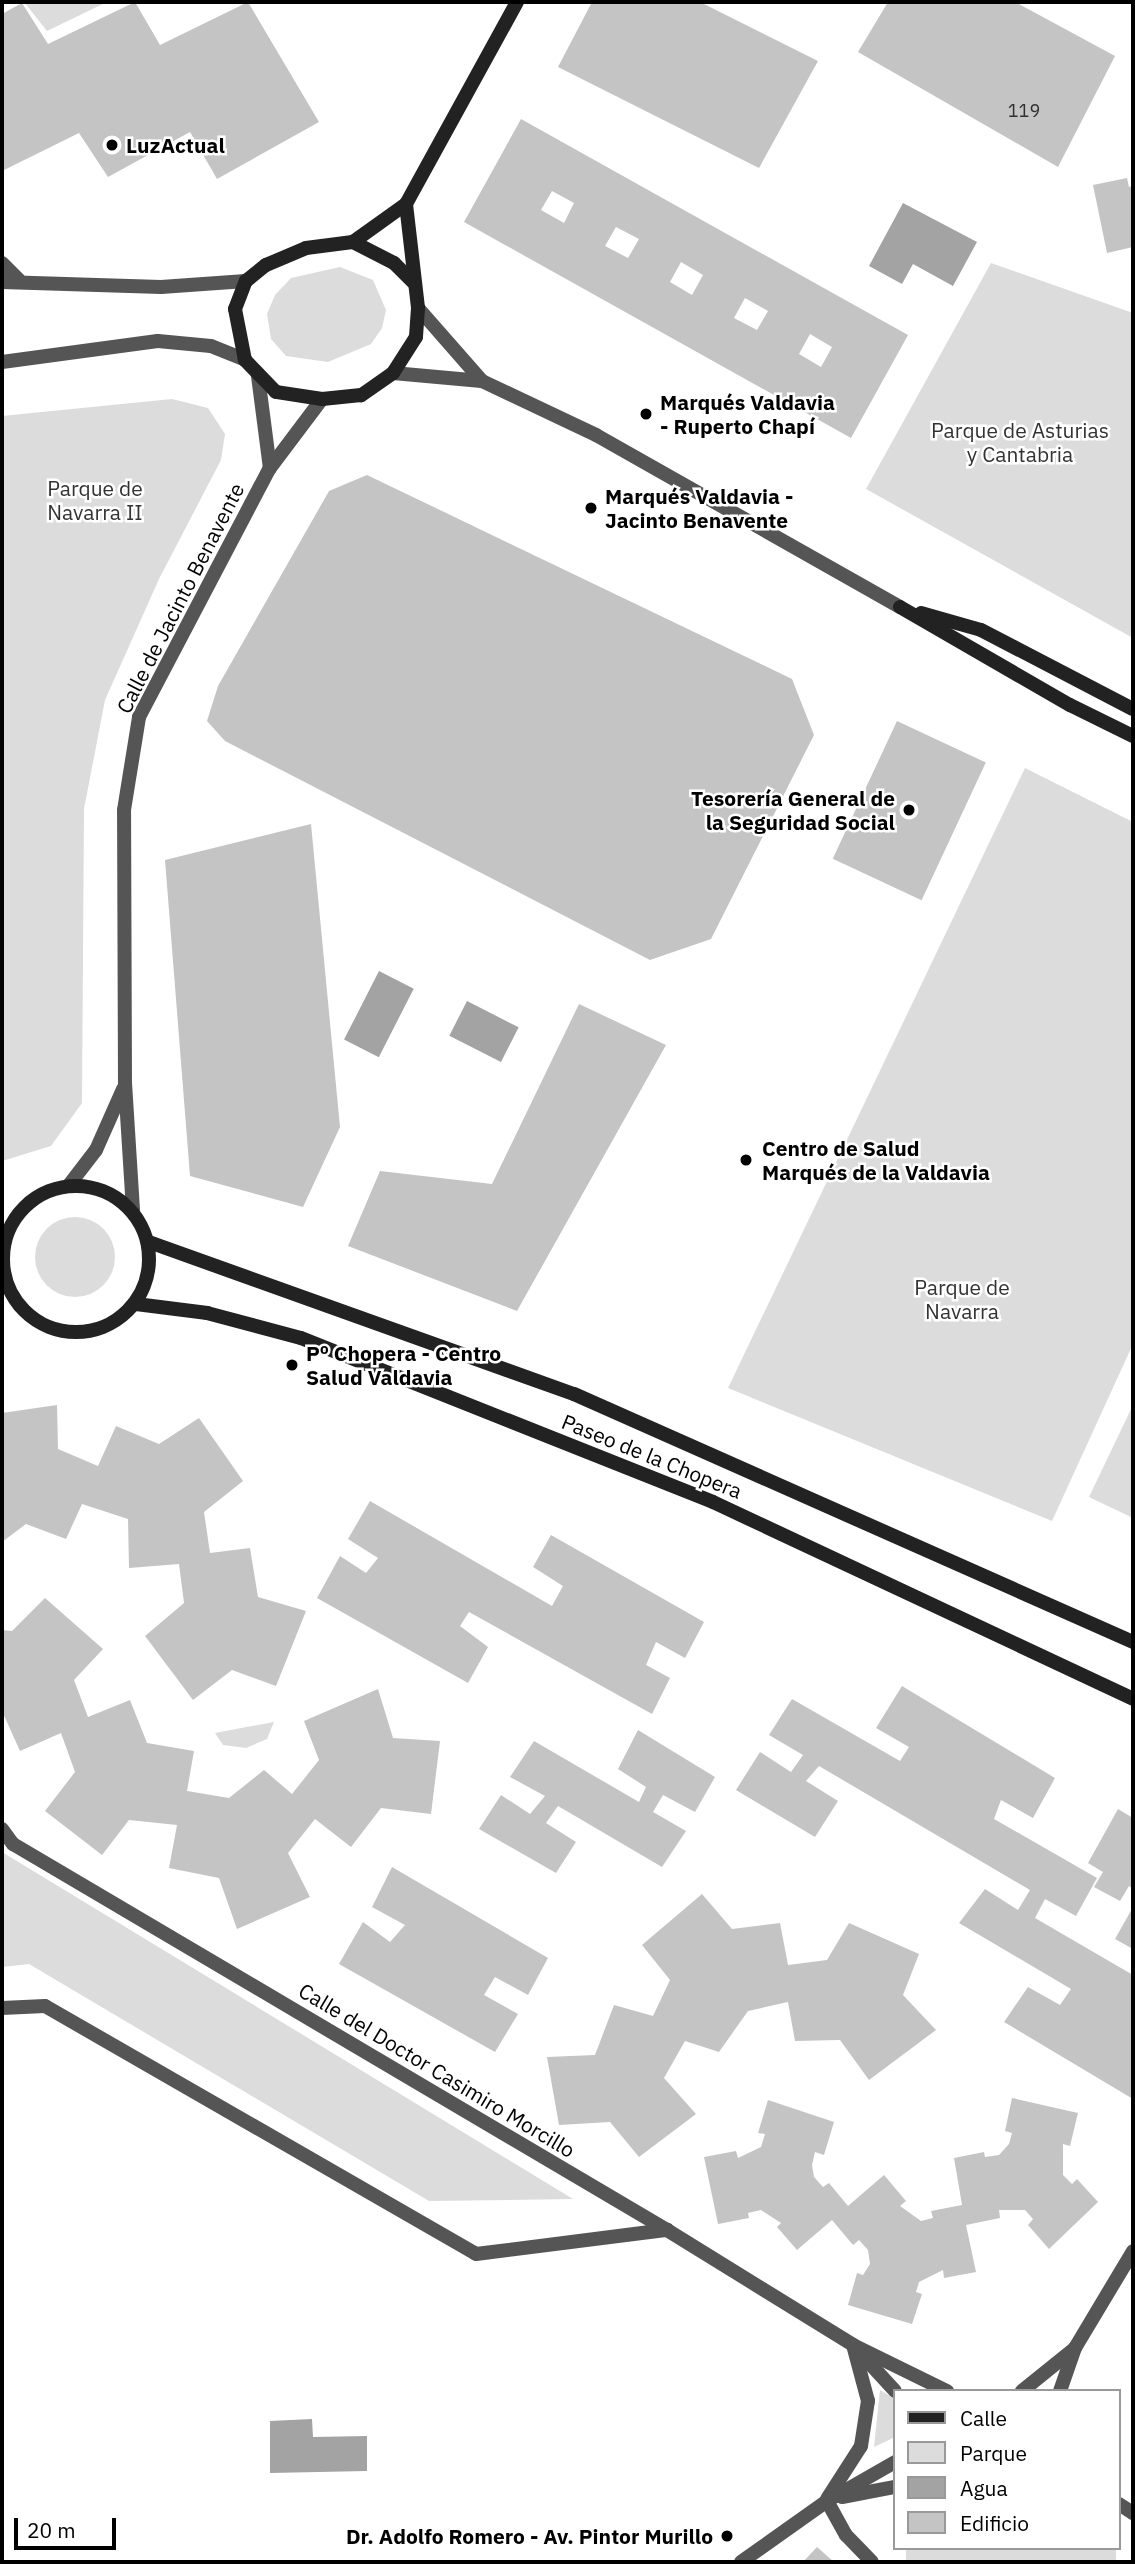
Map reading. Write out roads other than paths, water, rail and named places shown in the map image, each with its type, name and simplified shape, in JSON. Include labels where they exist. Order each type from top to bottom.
[{"type":"main road","points":[[406,204],[418,309],[416,337],[393,373],[361,395],[322,400],[276,392],[244,360],[235,309],[246,281],[266,265],[306,248],[353,242],[406,204],[517,2]]},
{"type":"main road","points":[[353,242],[394,263],[413,282]]},
{"type":"main road","points":[[900,607],[981,630],[1133,709]]},
{"type":"main road","points":[[900,607],[1133,736]]},
{"type":"main road","points":[[69,1185],[104,1190],[133,1210],[149,1242],[149,1274],[136,1304],[108,1325],[73,1332],[40,1323],[8,1297],[3,1250],[6,1225],[35,1198],[69,1185]]},
{"type":"main road","name":"Paseo de la Chopera","points":[[149,1242],[575,1394],[1133,1642]]},
{"type":"main road","name":"Paseo de la Chopera","points":[[136,1304],[207,1313],[300,1338],[339,1353],[713,1502],[1133,1699]]},
{"type":"street","points":[[2,263],[19,280]]},
{"type":"street","points":[[2,282],[19,280],[161,287],[246,281]]},
{"type":"street","points":[[418,309],[482,382]]},
{"type":"street","points":[[2,362],[158,341],[211,346],[244,360]]},
{"type":"street","points":[[393,373],[482,382],[596,435],[900,607]]},
{"type":"street","name":"Calle de Jacinto Benavente","points":[[258,376],[270,468]]},
{"type":"street","name":"Calle de Jacinto Benavente","points":[[133,1210],[125,1084],[124,810],[139,717],[270,468],[322,400]]},
{"type":"street","points":[[69,1185],[96,1150],[125,1084]]},
{"type":"street","name":"Calle del Doctor Casimiro Morcillo","points":[[2,1829],[7,1845],[667,2230],[853,2345],[943,2389]]},
{"type":"street","points":[[2,2008],[45,2006],[476,2254],[667,2230]]},
{"type":"street","points":[[1061,2389],[1075,2348],[1133,2251]]},
{"type":"street","points":[[827,2501],[861,2446],[863,2434],[868,2401],[853,2345]]},
{"type":"street","name":"Calle del Doctor Casimiro Morcillo","points":[[853,2345],[894,2390]]},
{"type":"street","points":[[1024,2389],[1075,2348]]},
{"type":"street","points":[[741,2562],[827,2501],[894,2463]]},
{"type":"street","points":[[827,2501],[894,2487]]},
{"type":"street","points":[[827,2501],[846,2535],[872,2562]]},
{"type":"water","points":[[903,203],[977,242],[953,286],[913,264],[902,284],[869,266]]},
{"type":"water","points":[[379,971],[414,989],[379,1057],[344,1040]]},
{"type":"water","points":[[467,1001],[519,1027],[501,1062],[449,1036]]},
{"type":"water","points":[[312,2419],[313,2437],[367,2436],[367,2471],[270,2473],[270,2421]]},
{"type":"place","name":"LuzActual","points":[[112,145]]},
{"type":"place","name":"Marqués Valdavia - Ruperto Chapí","points":[[646,414]]},
{"type":"place","name":"Marqués Valdavia - Jacinto Benavente","points":[[591,508]]},
{"type":"place","name":"Tesorería General de la Seguridad Social","points":[[909,810]]},
{"type":"place","name":"Centro de Salud Marqués de la Valdavia","points":[[746,1160]]},
{"type":"place","name":"Pº Chopera - Centro Salud Valdavia","points":[[292,1365]]},
{"type":"place","name":"Dr. Adolfo Romero - Av. Pintor Murillo","points":[[727,2536]]},
{"type":"park label","name":"Parque de Asturias y Cantabria","points":[[1020,442]]},
{"type":"park label","name":"Parque de Navarra II","points":[[95,500]]},
{"type":"park label","name":"Parque de Navarra","points":[[962,1299]]}]
